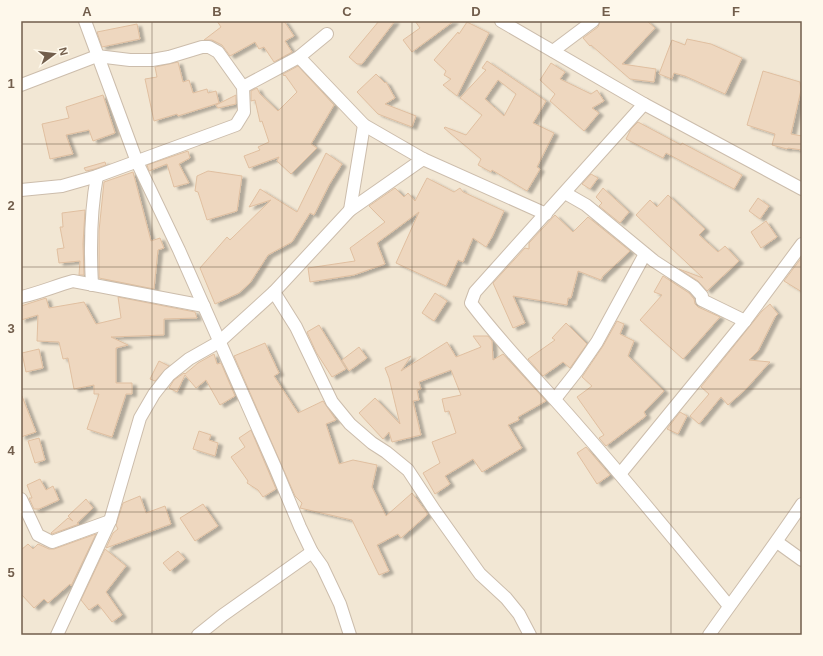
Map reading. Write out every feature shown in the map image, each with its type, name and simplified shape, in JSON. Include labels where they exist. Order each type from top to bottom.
[{"type":"street","points":[[85,21],[137,162],[180,250],[275,467],[300,528],[312,552],[322,566],[340,604],[350,635]]},
{"type":"street","points":[[501,21],[644,104],[802,189]]},
{"type":"street","points":[[553,51],[593,21]]},
{"type":"street","points":[[243,87],[299,57],[327,34]]},
{"type":"street","points":[[21,86],[97,56],[130,60],[152,60],[209,47],[218,52],[243,87],[244,112],[236,126],[97,176],[62,186],[21,190]]},
{"type":"street","points":[[299,57],[364,125],[423,159],[546,214]]},
{"type":"street","points":[[644,104],[475,292],[471,303],[494,333],[555,399],[620,474],[729,606]]},
{"type":"street","points":[[350,210],[364,125]]},
{"type":"street","points":[[56,635],[110,521],[140,418],[154,394],[169,375],[189,359],[220,342],[274,292],[350,210],[423,159]]},
{"type":"street","points":[[92,285],[91,222],[92,201],[97,176]]},
{"type":"street","points":[[565,193],[586,205],[645,254],[694,288],[702,296],[702,300],[745,321]]},
{"type":"street","points":[[620,474],[745,321],[802,244]]},
{"type":"street","points":[[555,399],[597,342],[645,254]]},
{"type":"street","points":[[21,297],[42,292],[58,285],[73,281],[204,306]]},
{"type":"street","points":[[274,292],[296,327],[332,402],[356,429],[408,470],[480,574],[506,598],[519,614],[530,635]]},
{"type":"street","points":[[21,499],[38,535],[52,542],[110,521]]},
{"type":"street","points":[[709,635],[777,542],[802,504]]},
{"type":"street","points":[[777,542],[802,560]]},
{"type":"street","points":[[198,635],[223,615],[312,552]]},
{"type":"shaded area","points":[[21,21],[802,21],[802,635],[21,635]]},
{"type":"building","points":[[217,21],[284,21],[294,36],[285,41],[292,52],[274,62],[264,47],[259,49],[255,42],[230,56],[222,45],[212,40],[204,40],[221,27]]},
{"type":"building","points":[[379,21],[395,21],[362,64],[357,64],[349,57]]},
{"type":"building","points":[[415,21],[454,21],[412,52],[403,40],[420,28]]},
{"type":"building","points":[[600,21],[647,21],[655,28],[622,64],[656,69],[654,82],[630,79],[591,45],[590,46],[583,38],[598,27]]},
{"type":"building","points":[[467,22],[489,33],[457,96],[443,85],[451,79],[444,75],[446,71],[434,60],[458,32],[459,34]]},
{"type":"building","points":[[137,24],[140,39],[102,47],[97,32]]},
{"type":"building","points":[[687,39],[711,44],[742,58],[725,94],[685,76],[674,73],[672,79],[659,74],[672,40],[685,45]]},
{"type":"building","points":[[487,61],[546,101],[533,123],[554,133],[537,167],[540,169],[527,191],[492,170],[491,172],[478,165],[481,159],[444,128],[445,127],[466,135],[482,115],[460,98],[486,70],[482,68]],"holes":[[[498,80],[516,94],[504,116],[485,99]]]},
{"type":"building","points":[[178,62],[183,82],[189,80],[193,93],[207,89],[208,93],[216,91],[219,103],[178,116],[177,114],[154,121],[145,79],[157,77],[155,67]]},
{"type":"building","points":[[551,63],[565,72],[560,79],[591,94],[597,90],[604,101],[592,108],[599,113],[584,131],[550,101],[555,94],[540,80]]},
{"type":"building","points":[[298,66],[334,105],[311,144],[317,148],[291,174],[277,161],[279,157],[249,168],[244,156],[260,150],[258,147],[269,142],[262,121],[260,122],[255,100],[251,101],[251,91],[257,88],[260,94],[278,111],[297,92],[283,74]]},
{"type":"building","points":[[763,71],[800,82],[801,90],[791,134],[802,136],[802,150],[787,149],[772,145],[775,134],[747,125]]},
{"type":"building","points":[[376,74],[385,83],[386,82],[395,98],[385,104],[416,116],[412,127],[378,114],[357,92]]},
{"type":"building","points":[[103,95],[115,133],[93,141],[89,130],[66,135],[73,154],[50,159],[42,124],[69,118],[66,107]]},
{"type":"building","points":[[236,95],[236,104],[218,108],[216,105]]},
{"type":"building","points":[[638,122],[681,145],[682,143],[742,175],[734,189],[666,153],[663,158],[626,139],[631,129]]},
{"type":"building","points":[[188,151],[190,158],[179,164],[189,183],[174,187],[167,164],[149,171],[147,165]]},
{"type":"building","points":[[326,153],[342,164],[329,185],[314,215],[310,213],[292,242],[268,255],[250,283],[239,293],[215,304],[200,268],[227,237],[230,240],[271,200],[249,207],[260,189],[297,212]]},
{"type":"building","points":[[105,162],[106,165],[95,169],[86,171],[84,168]]},
{"type":"building","points":[[208,171],[242,176],[237,211],[207,220],[198,192],[195,191],[197,176]]},
{"type":"building","points":[[133,172],[151,241],[160,238],[164,248],[158,250],[154,289],[99,278],[99,231],[104,182]]},
{"type":"building","points":[[591,174],[598,178],[590,189],[582,184]]},
{"type":"building","points":[[427,178],[454,192],[460,188],[463,192],[504,211],[486,247],[473,238],[463,262],[458,260],[446,286],[396,263],[419,212],[377,243],[385,264],[354,275],[310,282],[308,268],[355,261],[350,248],[385,222],[369,206],[395,188],[404,197],[408,193],[415,201]]},
{"type":"building","points":[[603,188],[629,212],[620,223],[599,206],[602,203],[596,197]]},
{"type":"building","points":[[668,195],[705,229],[699,235],[718,252],[725,246],[739,261],[707,291],[698,281],[679,269],[703,278],[636,215],[650,200],[657,207]]},
{"type":"building","points":[[758,198],[769,206],[760,219],[749,211]]},
{"type":"building","points":[[85,210],[83,244],[84,275],[79,275],[80,261],[59,263],[57,249],[64,248],[60,227],[63,227],[62,213]]},
{"type":"building","points":[[555,215],[573,232],[588,217],[630,251],[603,276],[601,280],[578,271],[571,298],[568,298],[567,305],[513,296],[525,323],[513,328],[493,283],[525,248],[529,249],[529,243]]},
{"type":"building","points":[[766,221],[777,237],[761,248],[751,232]]},
{"type":"building","points":[[802,257],[802,292],[784,281]]},
{"type":"building","points":[[663,276],[689,293],[698,307],[720,317],[683,359],[640,320],[662,295],[654,292]]},
{"type":"building","points":[[435,293],[447,301],[434,321],[422,313]]},
{"type":"building","points":[[118,297],[195,312],[197,318],[164,319],[164,335],[111,337],[128,345],[116,348],[116,383],[132,383],[132,394],[126,394],[112,437],[87,429],[99,394],[94,394],[94,385],[74,389],[68,358],[63,359],[59,342],[37,341],[38,315],[21,320],[21,306],[46,298],[49,308],[84,302],[96,324],[121,318]]},
{"type":"building","points":[[770,304],[778,314],[775,317],[758,351],[749,360],[770,362],[746,389],[728,405],[721,397],[699,424],[690,416],[709,394],[701,387],[762,311]]},
{"type":"building","points":[[617,321],[624,324],[620,334],[634,341],[628,356],[664,391],[644,412],[646,416],[606,446],[599,438],[604,435],[577,397],[592,386],[582,377],[603,346]]},
{"type":"building","points":[[566,323],[587,344],[570,368],[563,362],[543,376],[528,359],[555,340],[552,338]]},
{"type":"building","points":[[319,325],[346,369],[332,377],[316,352],[307,332]]},
{"type":"building","points":[[473,336],[488,336],[492,341],[493,360],[503,354],[546,401],[518,417],[519,420],[508,425],[522,448],[482,472],[473,459],[445,476],[450,484],[435,494],[423,473],[440,463],[432,442],[456,433],[449,411],[445,412],[442,399],[461,395],[451,370],[419,382],[421,389],[417,390],[419,400],[413,401],[421,435],[392,442],[389,432],[383,439],[359,413],[375,398],[400,424],[389,378],[385,368],[411,356],[401,371],[447,342],[456,357],[481,347]]},
{"type":"building","points":[[265,343],[279,373],[274,376],[298,413],[323,401],[336,420],[326,424],[339,464],[353,460],[377,465],[372,487],[386,516],[412,493],[427,513],[427,515],[401,538],[398,534],[377,545],[389,571],[379,575],[352,520],[300,508],[302,503],[295,496],[234,356]]},
{"type":"building","points":[[359,347],[367,358],[349,371],[342,360]]},
{"type":"building","points":[[39,349],[43,368],[26,372],[22,353]]},
{"type":"building","points":[[214,354],[217,364],[221,363],[235,396],[220,405],[206,380],[196,388],[185,375],[177,392],[169,388],[174,380]]},
{"type":"building","points":[[159,361],[169,366],[155,381],[150,379]]},
{"type":"building","points":[[21,396],[36,432],[21,437]]},
{"type":"building","points":[[680,412],[687,416],[678,434],[667,429]]},
{"type":"building","points":[[251,430],[276,489],[263,497],[258,490],[247,483],[248,481],[231,457],[245,447],[239,438]]},
{"type":"building","points":[[199,431],[211,435],[209,440],[218,443],[215,456],[193,449]]},
{"type":"building","points":[[39,438],[45,460],[35,463],[28,441]]},
{"type":"building","points":[[586,447],[610,475],[597,484],[577,453]]},
{"type":"building","points":[[40,479],[46,490],[53,486],[59,500],[39,509],[34,509],[29,498],[32,498],[27,485]]},
{"type":"building","points":[[140,496],[146,513],[165,506],[171,524],[106,548],[113,533],[118,529],[116,525],[123,503]]},
{"type":"building","points":[[86,499],[93,508],[77,523],[79,524],[52,534],[51,533],[68,518],[73,521],[68,516]]},
{"type":"building","points":[[203,504],[218,526],[195,541],[180,518]]},
{"type":"building","points":[[96,534],[71,586],[70,584],[48,603],[44,599],[34,608],[21,594],[21,550],[28,544],[33,549],[38,544],[49,549],[54,549]]},
{"type":"building","points":[[105,549],[126,566],[106,592],[122,615],[112,622],[98,604],[89,610],[81,600]]},
{"type":"building","points":[[178,551],[185,559],[170,571],[163,563]]}]
